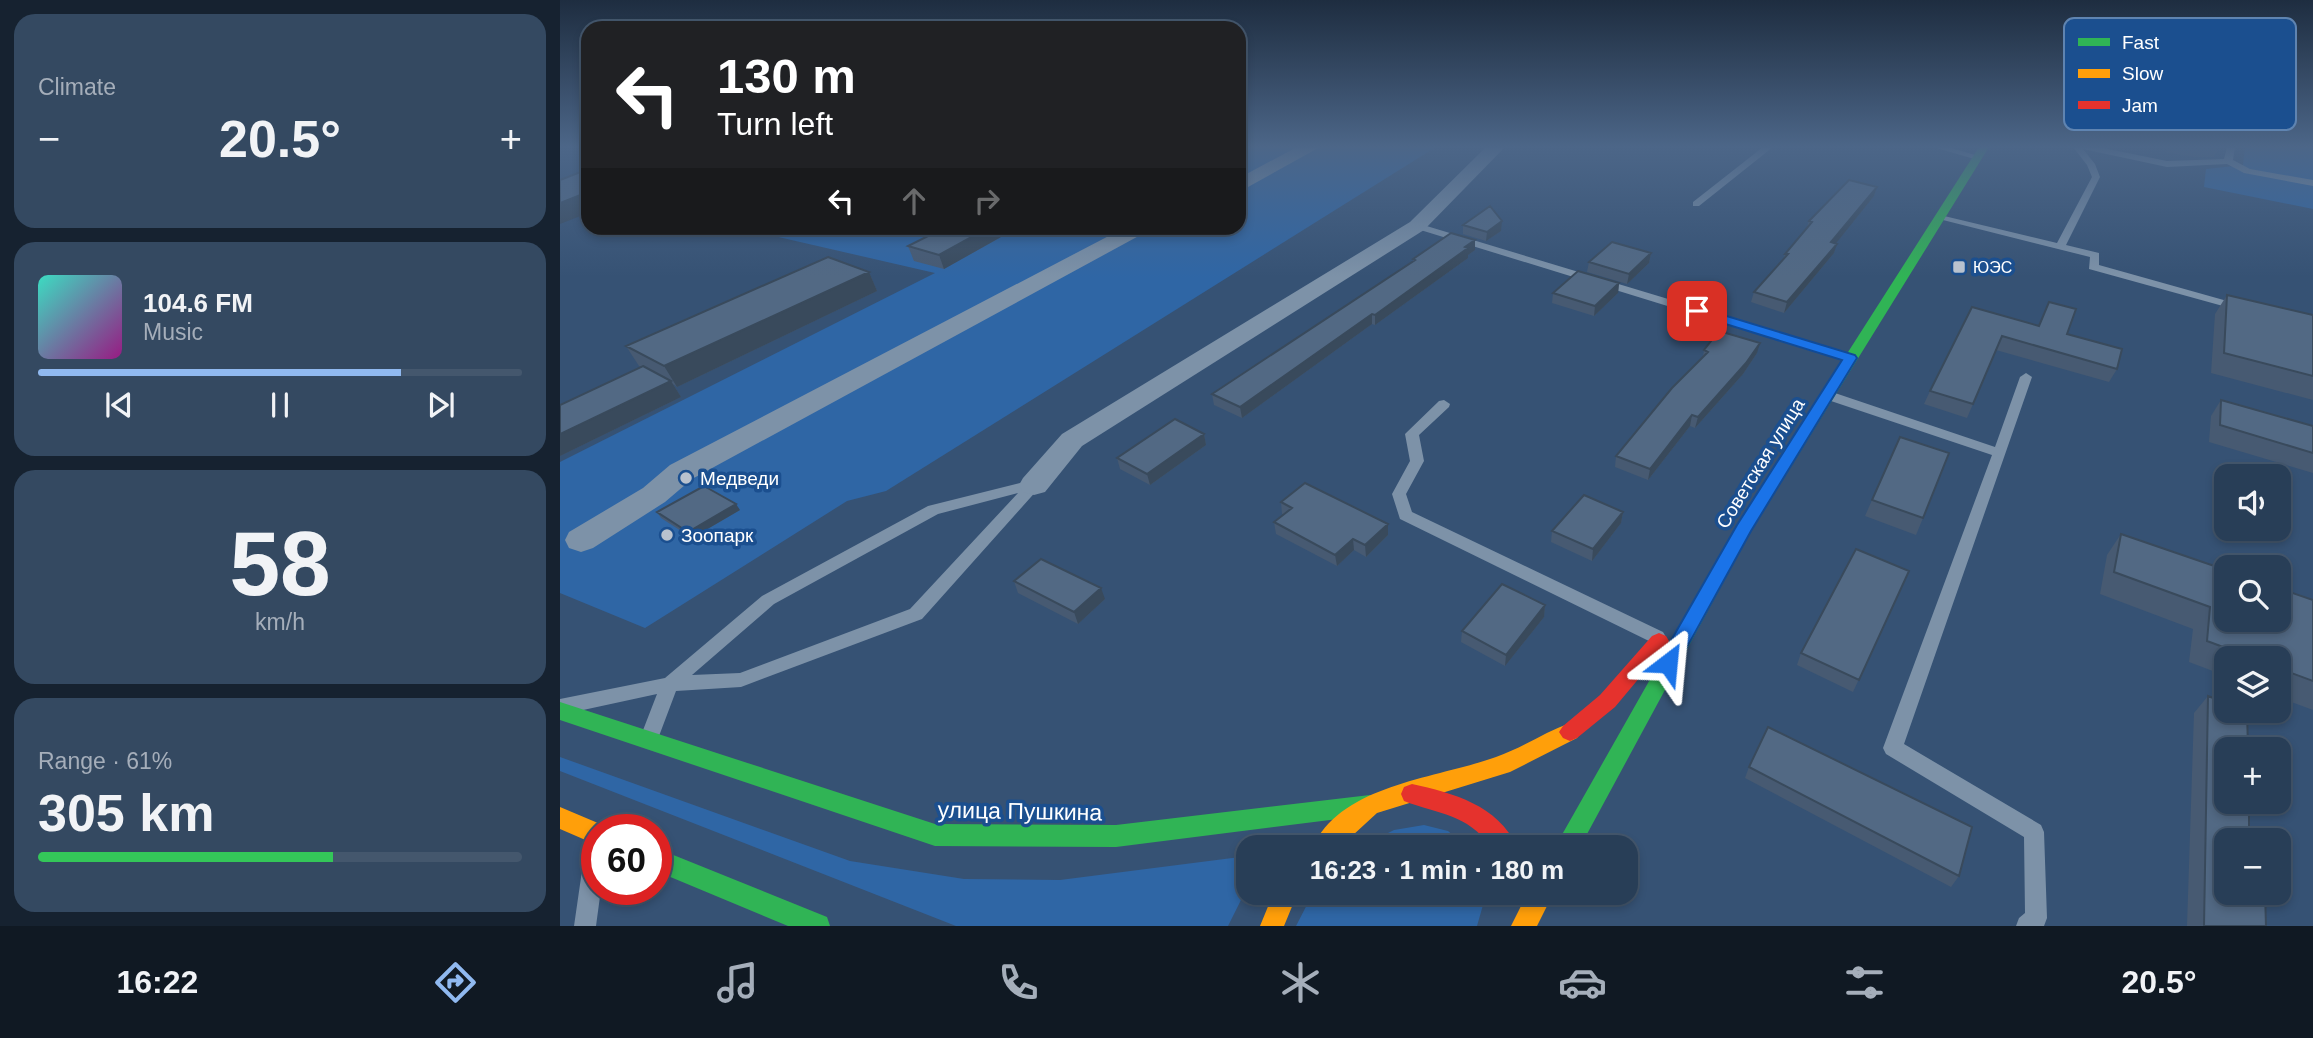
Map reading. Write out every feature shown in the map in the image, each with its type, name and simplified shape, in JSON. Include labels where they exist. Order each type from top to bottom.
[{"type":"main road","name":"Советская улица","points":[[1574,835],[1718,572],[1826,395],[1957,190]]},
{"type":"main road","points":[[1335,835],[1370,806],[1502,765],[1559,739],[1598,712],[1624,686],[1718,572]]},
{"type":"main road","name":"улица Пушкина","points":[[560,709],[935,835],[1116,836],[1370,806]]},
{"type":"main road","points":[[1409,793],[1462,804],[1495,829],[1499,835]]},
{"type":"main road","points":[[560,818],[581,828]]},
{"type":"main road","points":[[672,866],[818,926]]},
{"type":"main road","points":[[1272,926],[1281,905]]},
{"type":"main road","points":[[1512,926],[1517,905]]},
{"type":"main road","points":[[1523,926],[1535,905]]},
{"type":"street","points":[[1034,485],[1072,440],[1417,226],[1453,190]]},
{"type":"street","points":[[581,540],[654,495],[681,472],[1126,235]]},
{"type":"street","points":[[654,495],[700,477],[1150,235]]},
{"type":"lane","points":[[1696,204],[1714,190]]},
{"type":"lane","points":[[2060,247],[2089,190]]},
{"type":"lane","points":[[1940,218],[2095,255],[2094,267],[2258,313]]},
{"type":"lane","points":[[1417,226],[1850,358]]},
{"type":"lane","points":[[2026,377],[1893,748],[2035,832],[2035,923]]},
{"type":"lane","points":[[1826,395],[2000,453]]},
{"type":"lane","points":[[1444,404],[1412,433],[1417,461],[1399,494],[1405,515],[1661,639]]},
{"type":"lane","points":[[560,709],[670,684],[741,680],[916,614],[1034,485]]},
{"type":"lane","points":[[649,740],[670,684],[768,600],[933,510],[1034,485]]},
{"type":"lane","points":[[585,926],[588,905]]},
{"type":"shaded area","points":[[1246,190],[1367,190],[886,491],[847,501],[645,628],[560,593],[560,462],[935,273],[769,235],[1246,235]]},
{"type":"shaded area","points":[[2220,190],[2313,190],[2313,209]]},
{"type":"shaded area","points":[[560,757],[850,861],[964,879],[1060,880],[1236,858],[1236,905],[1238,905],[1228,926],[956,926],[560,771]]},
{"type":"shaded area","points":[[1424,825],[1448,831],[1453,835],[1384,835],[1394,830]]},
{"type":"shaded area","points":[[1307,905],[1483,905],[1477,926],[1296,926]]},
{"type":"building","points":[[560,190],[581,190],[581,195],[560,203]]},
{"type":"building","points":[[1839,190],[1874,190],[1831,242],[1837,244],[1787,302],[1754,292],[1788,254],[1785,254],[1812,222],[1809,221]]},
{"type":"building","points":[[1490,206],[1502,221],[1487,232],[1463,225]]},
{"type":"building","points":[[1451,233],[1475,240],[1465,247],[1468,248],[1375,315],[1372,314],[1240,407],[1212,394],[1415,260],[1413,259]]},
{"type":"building","points":[[930,235],[975,235],[939,255],[908,246]]},
{"type":"building","points":[[1612,242],[1651,253],[1629,274],[1589,262]]},
{"type":"building","points":[[828,257],[869,272],[664,366],[626,346]]},
{"type":"building","points":[[1578,271],[1619,283],[1595,306],[1553,293]]},
{"type":"building","points":[[2227,295],[2313,315],[2313,376],[2224,353]]},
{"type":"building","points":[[2049,302],[2076,309],[2067,334],[2122,349],[2117,369],[2002,336],[1973,404],[1930,391],[1972,307],[2039,326]]},
{"type":"building","points":[[1719,331],[1760,343],[1746,363],[1698,417],[1692,415],[1650,469],[1616,456],[1672,388],[1708,352],[1704,350]]},
{"type":"building","points":[[643,366],[671,381],[560,434],[560,405]]},
{"type":"building","points":[[2221,400],[2313,426],[2313,453],[2220,425]]},
{"type":"building","points":[[1175,419],[1204,434],[1147,474],[1117,458]]},
{"type":"building","points":[[1900,437],[1949,453],[1923,518],[1872,500]]},
{"type":"building","points":[[1305,483],[1388,524],[1365,545],[1353,539],[1335,555],[1274,522],[1292,508],[1281,502]]},
{"type":"building","points":[[704,486],[736,504],[688,532],[657,512]]},
{"type":"building","points":[[1584,495],[1623,512],[1593,549],[1552,531]]},
{"type":"building","points":[[2121,534],[2214,566],[2214,632],[2291,632],[2291,592],[2313,600],[2313,681],[2291,673],[2291,646],[2221,646],[2207,641],[2210,607],[2114,572]]},
{"type":"building","points":[[1856,549],[1909,571],[1859,680],[1801,653]]},
{"type":"building","points":[[1041,559],[1101,588],[1074,612],[1014,581]]},
{"type":"building","points":[[1502,584],[1545,605],[1506,655],[1462,631]]},
{"type":"building","points":[[2208,696],[2214,698],[2214,723],[2247,723],[2248,737],[2214,737],[2214,814],[2249,814],[2249,828],[2214,828],[2214,905],[2265,905],[2266,926],[2204,926]]},
{"type":"building","points":[[1768,727],[1972,827],[1959,876],[1749,767]]},
{"type":"traffic: fast","points":[[1574,835],[1743,530],[1957,190]]},
{"type":"traffic: fast","points":[[560,711],[935,835],[1116,836],[1370,805]]},
{"type":"traffic: fast","points":[[672,866],[818,926]]},
{"type":"traffic: slow","points":[[1335,835],[1370,805],[1502,765],[1570,732]]},
{"type":"traffic: slow","points":[[560,818],[581,827]]},
{"type":"traffic: slow","points":[[1272,926],[1281,905]]},
{"type":"traffic: slow","points":[[1523,926],[1535,905]]},
{"type":"traffic: jam","points":[[1570,732],[1608,701],[1659,641]]},
{"type":"traffic: jam","points":[[1412,794],[1465,810],[1476,816],[1497,835]]},
{"type":"place","name":"ЮЭС","points":[[1959,267]]},
{"type":"place","name":"Медведи","points":[[686,478]]},
{"type":"place","name":"Зоопарк","points":[[667,535]]},
{"type":"route","points":[[1668,663],[1743,530],[1850,358],[1697,311]]}]
